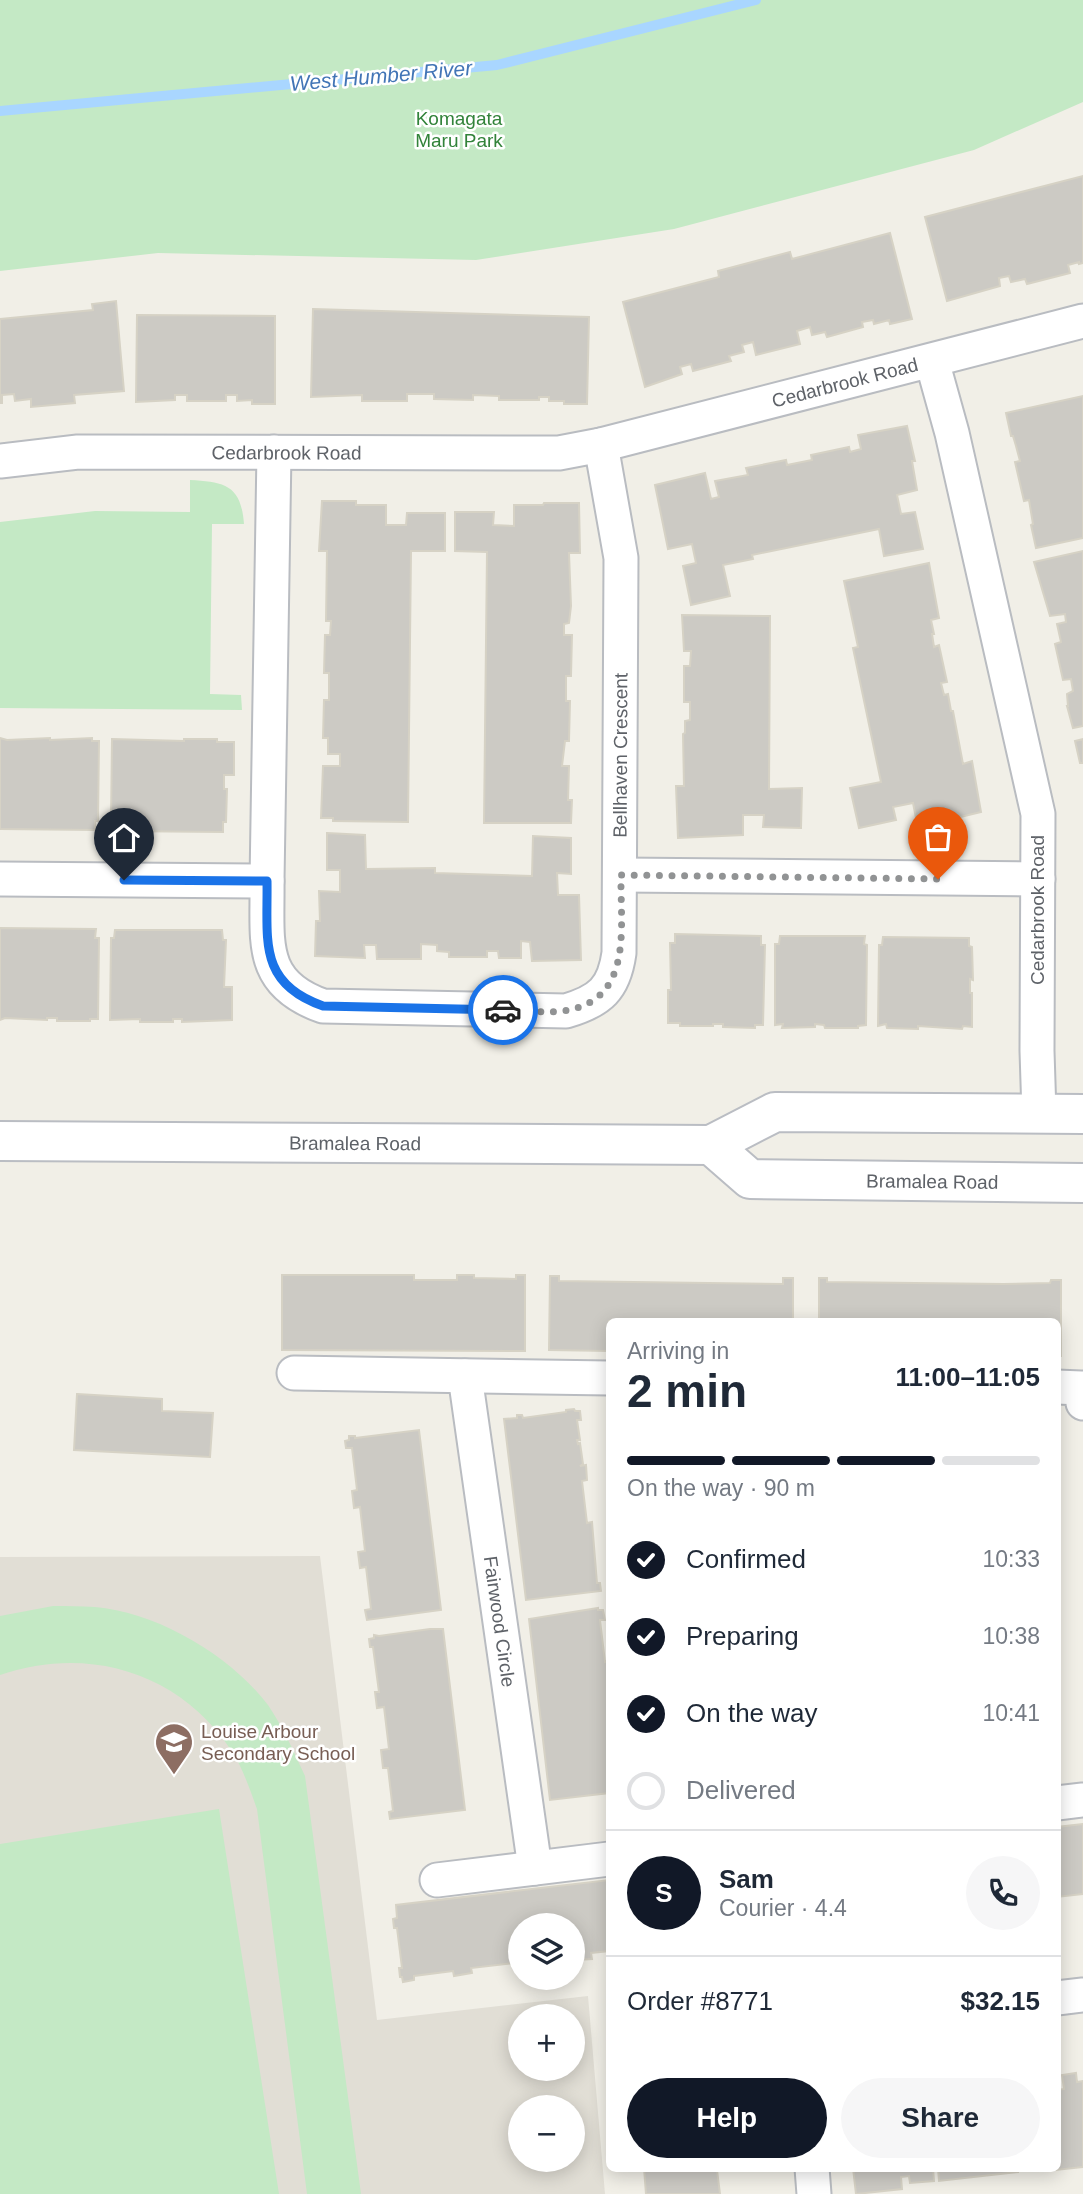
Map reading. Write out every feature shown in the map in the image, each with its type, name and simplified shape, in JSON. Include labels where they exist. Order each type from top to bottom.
[{"type":"main road","name":"Bramalea Road","points":[[0,1141],[711,1145],[775,1112],[1083,1114]]},
{"type":"main road","name":"Bramalea Road","points":[[711,1145],[750,1179],[1083,1182]]},
{"type":"street","points":[[932,361],[1083,321]]},
{"type":"street","name":"Cedarbrook Road","points":[[0,461],[78,452],[545,455],[601,445],[932,361],[952,433],[1038,814],[1039,1114]]},
{"type":"street","name":"Bellhaven Crescent","points":[[274,452],[267,881],[268,948],[274,969],[286,986],[303,999],[323,1006],[566,1011],[586,1005],[600,996],[617,971],[621,875],[621,558],[601,445]]},
{"type":"street","points":[[621,875],[1038,879]]},
{"type":"street","points":[[0,878],[267,881]]},
{"type":"street","points":[[294,1373],[606,1378]]},
{"type":"street","name":"Fairwood Circle","points":[[465,1376],[535,1868]]},
{"type":"street","points":[[1061,1387],[1081,1388],[1083,1403]]},
{"type":"street","points":[[1061,1803],[1083,1800]]},
{"type":"street","points":[[437,1880],[606,1859]]},
{"type":"street","points":[[1061,1998],[1083,1995]]},
{"type":"street","points":[[812,2172],[814,2194]]},
{"type":"shaded area","name":"Louise Arbour Secondary School","points":[[320,1556],[377,2020],[508,2005],[508,2081],[585,2081],[585,2004],[518,2004],[588,1996],[605,2194],[0,2194],[0,1557]]},
{"type":"green space","name":"Komagata Maru Park","points":[[0,0],[1083,0],[1083,102],[974,150],[674,229],[476,260],[158,253],[0,271]]},
{"type":"green space","points":[[190,480],[213,482],[229,488],[235,493],[242,511],[244,524],[212,524],[210,694],[241,695],[242,710],[0,708],[0,522],[95,511],[190,512]]},
{"type":"green space","points":[[53,1606],[95,1607],[119,1611],[167,1627],[191,1640],[234,1670],[252,1687],[268,1705],[283,1731],[305,1776],[361,2194],[307,2194],[257,1809],[239,1764],[210,1723],[185,1701],[158,1684],[129,1672],[98,1665],[66,1663],[33,1666],[0,1675],[0,1616]]},
{"type":"green space","points":[[219,1809],[279,2194],[0,2194],[0,1844]]},
{"type":"building","points":[[1083,176],[1083,263],[1068,265],[1070,273],[1027,284],[1025,279],[1011,282],[1009,276],[999,278],[1000,286],[947,301],[925,217]]},
{"type":"building","points":[[890,233],[912,319],[890,324],[889,320],[874,324],[873,320],[862,322],[863,327],[827,337],[825,332],[812,335],[810,327],[797,331],[800,344],[756,355],[753,342],[742,345],[744,352],[729,356],[731,361],[693,371],[691,364],[680,367],[682,374],[645,387],[623,302],[719,277],[718,271],[790,252],[792,259]]},
{"type":"building","points":[[116,301],[124,391],[74,395],[75,403],[31,407],[31,399],[15,401],[14,394],[2,395],[0,403],[0,319],[93,310],[92,304]]},
{"type":"building","points":[[313,309],[589,317],[587,404],[564,404],[564,401],[549,401],[549,397],[539,397],[539,400],[499,400],[499,396],[473,395],[473,400],[434,399],[434,394],[407,394],[407,401],[362,401],[362,395],[311,397]]},
{"type":"building","points":[[137,315],[275,316],[275,404],[252,404],[252,400],[237,401],[237,395],[226,395],[226,401],[187,401],[187,395],[175,395],[175,400],[136,402]]},
{"type":"building","points":[[1083,396],[1083,538],[1036,548],[1029,500],[1024,501],[1015,462],[1020,461],[1006,413]]},
{"type":"building","points":[[907,426],[915,461],[912,461],[917,490],[897,495],[901,514],[915,512],[923,549],[884,556],[879,529],[752,555],[753,559],[723,565],[730,596],[691,605],[683,566],[696,563],[692,544],[668,549],[655,485],[705,473],[711,499],[719,497],[715,481],[748,475],[746,468],[786,460],[787,465],[812,460],[811,455],[849,447],[850,452],[861,449],[858,435]]},
{"type":"building","points":[[322,501],[356,501],[356,505],[386,505],[386,525],[406,525],[407,513],[445,513],[445,551],[411,551],[408,822],[333,821],[333,818],[321,818],[323,766],[340,766],[340,754],[328,754],[328,738],[323,738],[324,700],[329,700],[329,673],[324,673],[325,635],[330,635],[331,621],[326,621],[327,551],[319,551]]},
{"type":"building","points":[[579,503],[580,553],[569,553],[571,606],[569,623],[564,624],[564,635],[572,635],[571,676],[566,676],[566,701],[570,701],[569,741],[565,741],[562,766],[569,766],[568,800],[572,800],[571,823],[484,823],[487,552],[455,551],[455,512],[494,512],[493,525],[514,526],[514,505]]},
{"type":"building","points":[[1083,551],[1083,726],[1073,728],[1067,706],[1067,694],[1073,691],[1071,679],[1063,680],[1055,644],[1061,642],[1057,624],[1066,622],[1065,614],[1050,616],[1034,562]]},
{"type":"building","points":[[929,563],[939,618],[931,620],[932,634],[934,647],[939,645],[947,682],[941,683],[944,695],[948,694],[953,711],[963,764],[972,761],[981,812],[948,820],[947,816],[917,823],[913,803],[893,807],[896,820],[859,828],[850,788],[881,782],[853,648],[858,647],[844,581]]},
{"type":"building","points":[[682,615],[770,616],[769,789],[802,788],[801,828],[763,827],[764,815],[743,815],[743,835],[678,838],[676,786],[684,786],[683,734],[685,721],[690,720],[690,702],[684,702],[684,666],[690,666],[691,651],[684,651]]},
{"type":"building","points":[[0,738],[92,738],[92,741],[99,741],[98,821],[95,821],[95,830],[0,829]]},
{"type":"building","points":[[112,739],[217,739],[217,742],[234,742],[234,775],[224,775],[224,789],[227,789],[223,832],[114,831],[115,821],[111,822]]},
{"type":"building","points":[[1083,739],[1083,763],[1080,763],[1075,741]]},
{"type":"building","points":[[327,833],[365,835],[366,869],[435,868],[435,873],[532,876],[533,836],[571,838],[571,874],[557,873],[558,895],[579,895],[581,960],[532,961],[530,942],[521,941],[521,958],[499,958],[498,951],[487,951],[487,957],[449,957],[449,952],[437,951],[437,945],[421,944],[421,959],[377,959],[376,945],[364,945],[365,958],[315,956],[316,921],[320,921],[319,891],[340,892],[340,870],[327,870]]},
{"type":"building","points":[[0,928],[96,929],[95,938],[99,938],[98,1019],[0,1020]]},
{"type":"building","points":[[115,930],[222,930],[223,940],[226,940],[224,987],[232,987],[232,1020],[110,1020],[111,938],[114,938]]},
{"type":"building","points":[[675,934],[761,936],[761,945],[765,945],[763,1025],[755,1025],[755,1028],[723,1027],[723,1024],[680,1026],[680,1023],[668,1023],[668,990],[671,990],[670,943],[675,943]]},
{"type":"building","points":[[780,936],[865,936],[866,1025],[858,1028],[825,1028],[824,1025],[815,1024],[815,1027],[782,1028],[783,1024],[775,1025],[775,944],[779,944]]},
{"type":"building","points":[[883,937],[969,938],[969,946],[972,947],[972,1027],[963,1026],[962,1029],[918,1026],[918,1029],[887,1028],[886,1024],[878,1026],[879,945],[882,945]]},
{"type":"building","points":[[282,1275],[414,1275],[414,1280],[457,1280],[457,1275],[516,1279],[516,1275],[525,1275],[525,1351],[282,1350]]},
{"type":"building","points":[[550,1276],[559,1276],[559,1281],[783,1284],[783,1278],[793,1278],[793,1318],[606,1318],[606,1351],[549,1350]]},
{"type":"building","points":[[819,1278],[827,1278],[827,1282],[1003,1284],[1050,1283],[1051,1280],[1061,1280],[1061,1318],[819,1318]]},
{"type":"building","points":[[77,1394],[162,1399],[162,1411],[213,1413],[210,1457],[74,1450]]},
{"type":"building","points":[[574,1409],[580,1411],[581,1420],[577,1420],[580,1440],[577,1440],[578,1444],[580,1443],[583,1464],[580,1466],[586,1465],[587,1480],[582,1481],[587,1523],[592,1522],[597,1583],[600,1583],[601,1591],[526,1600],[504,1419],[517,1418],[517,1415],[522,1415],[523,1418]]},
{"type":"building","points":[[419,1430],[441,1610],[367,1620],[365,1610],[371,1609],[366,1567],[360,1568],[358,1552],[365,1551],[360,1507],[354,1508],[352,1491],[357,1490],[352,1448],[346,1448],[345,1441],[349,1440],[349,1436],[355,1438]]},
{"type":"building","points":[[598,1608],[603,1610],[605,1620],[600,1620],[606,1662],[606,1793],[550,1800],[529,1619]]},
{"type":"building","points":[[443,1629],[465,1810],[390,1819],[389,1812],[393,1811],[388,1768],[383,1768],[381,1750],[389,1749],[384,1707],[377,1708],[375,1692],[379,1692],[373,1647],[370,1647],[369,1639],[374,1638],[374,1635]]},
{"type":"building","points":[[1083,1824],[1083,1894],[1061,1897],[1061,1827]]},
{"type":"building","points":[[606,1880],[606,1951],[591,1953],[592,1959],[585,1959],[585,1913],[508,1913],[508,1964],[471,1968],[472,1973],[454,1976],[453,1971],[414,1976],[414,1980],[403,1982],[399,1968],[402,1968],[397,1928],[394,1928],[393,1919],[397,1918],[396,1905]]},
{"type":"building","points":[[1076,2073],[1077,2082],[1083,2081],[1083,2167],[1061,2169],[1061,2089],[1064,2089],[1062,2075]]},
{"type":"building","points":[[644,2172],[717,2172],[720,2194],[646,2194]]},
{"type":"building","points":[[853,2172],[933,2172],[934,2181],[910,2183],[909,2176],[901,2177],[902,2189],[856,2194]]},
{"type":"building","points":[[938,2172],[1018,2172],[939,2181]]},
{"type":"waterway","name":"West Humber River","points":[[0,111],[497,65],[756,0]]},
{"type":"way so far","points":[[503,1010],[566,1011],[586,1005],[610,985],[617,971],[619,953],[621,875],[938,879]]},
{"type":"place","name":"Louise Arbour Secondary School","points":[[174,1776]]},
{"type":"route","points":[[124,880],[267,881],[268,948],[274,969],[286,986],[303,999],[323,1006],[503,1010]]}]
